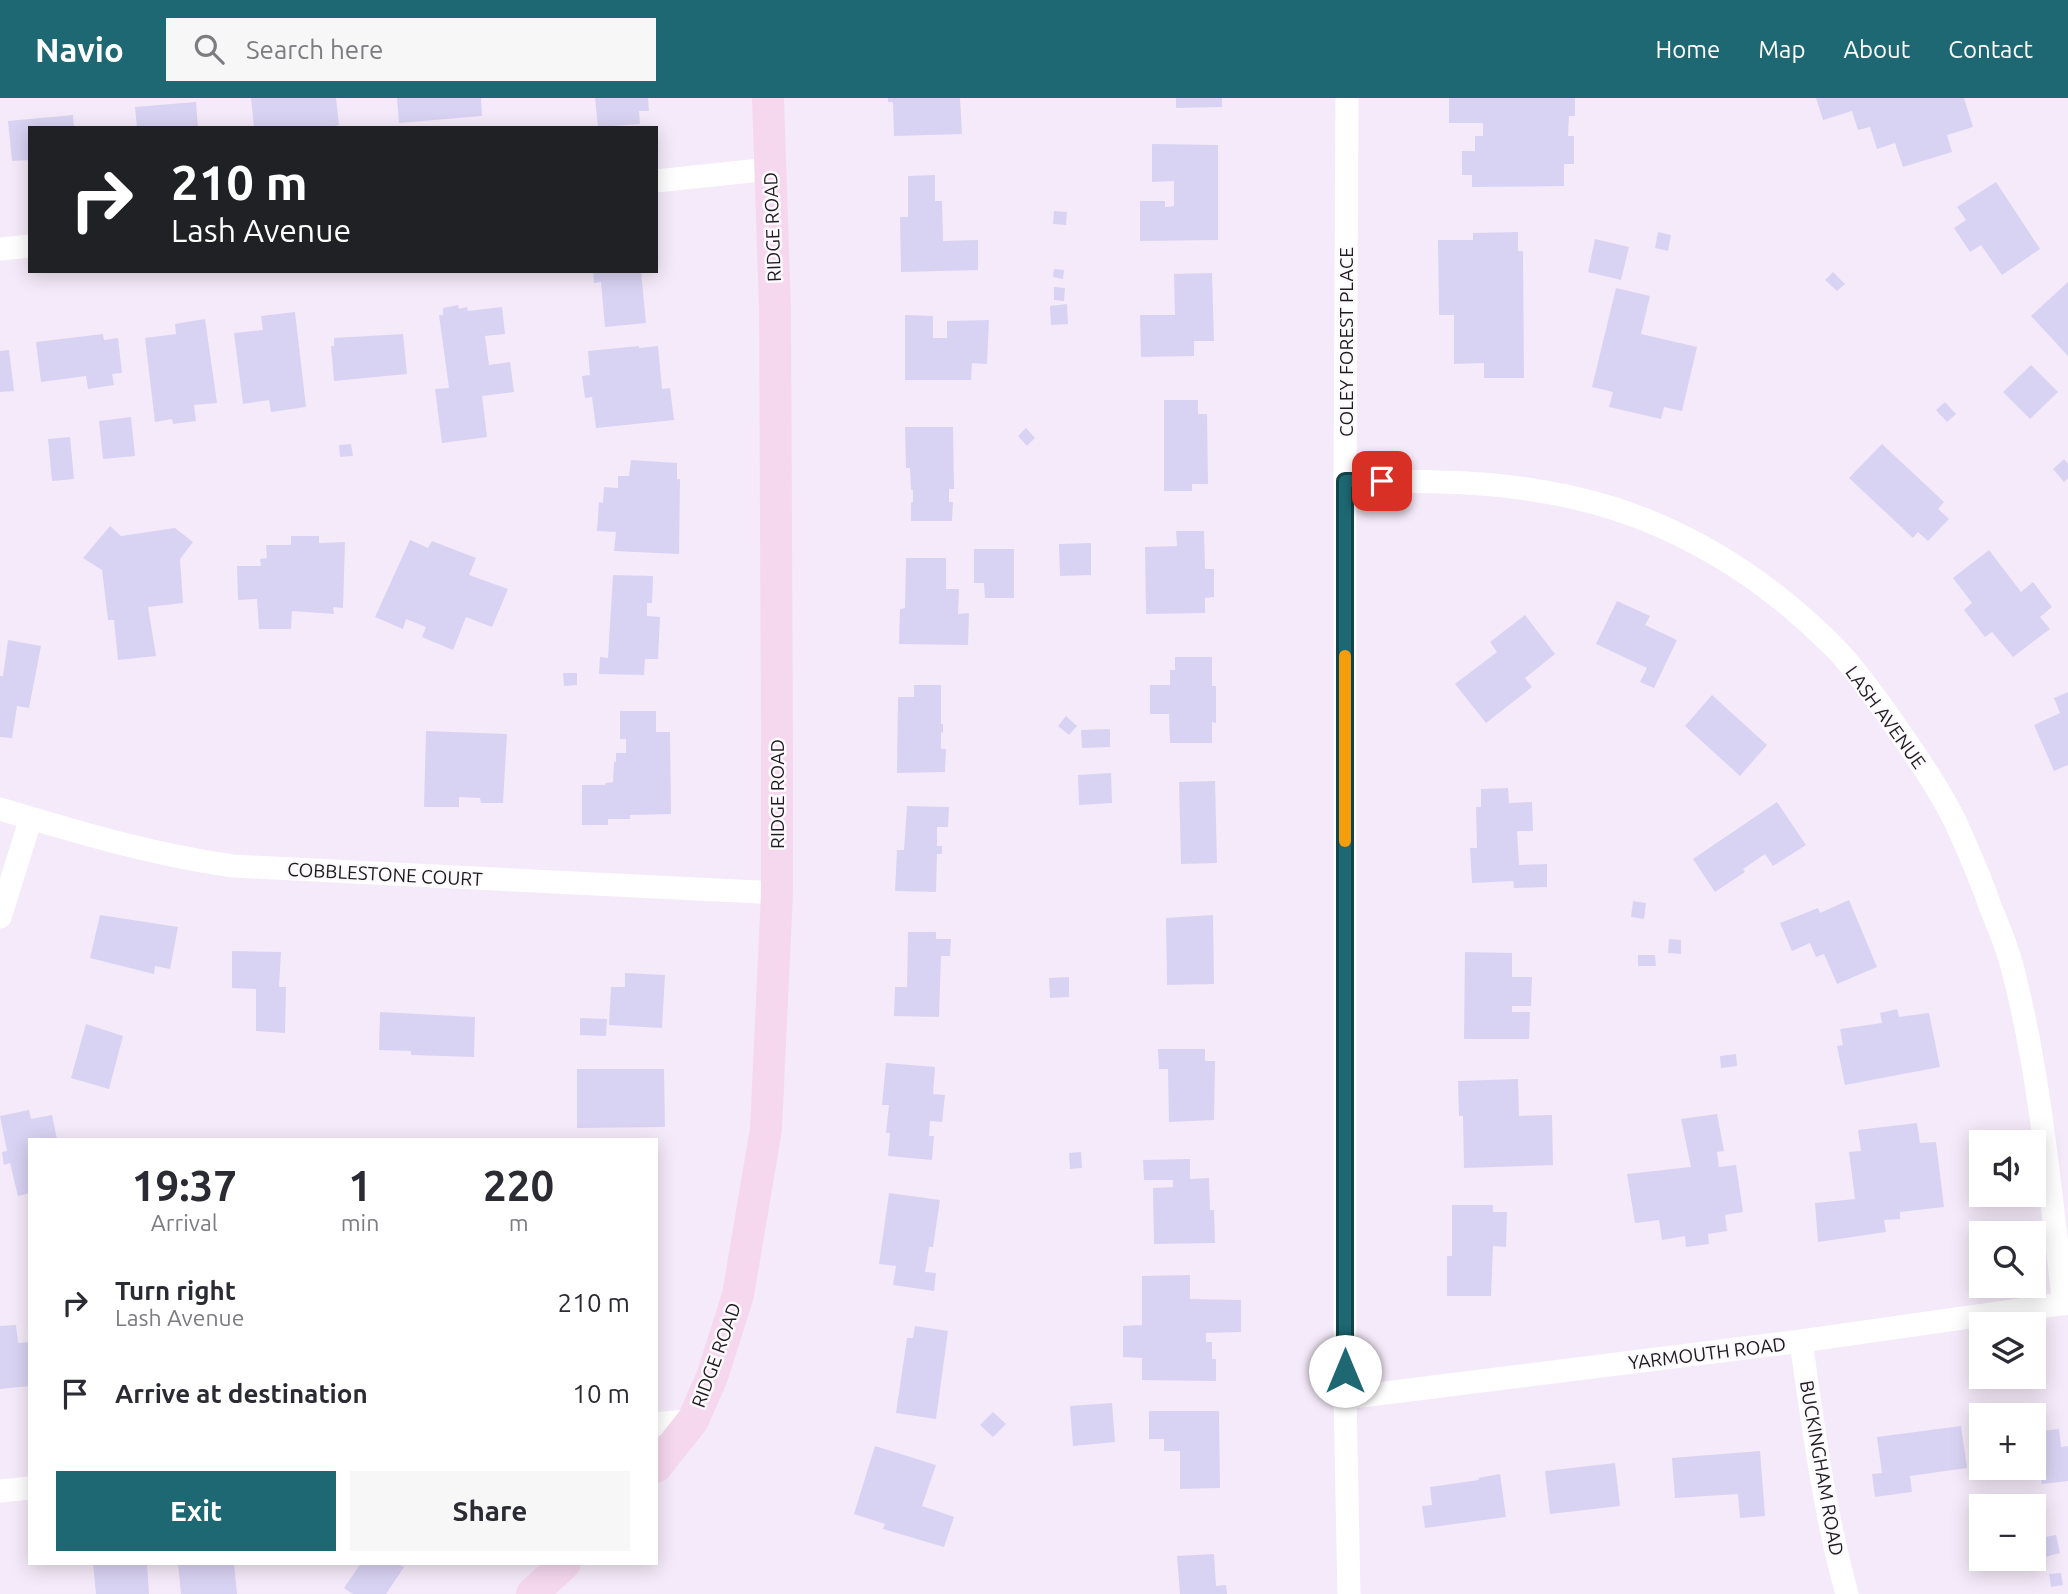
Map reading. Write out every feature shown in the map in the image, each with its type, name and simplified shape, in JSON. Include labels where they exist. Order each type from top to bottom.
[{"type":"street","name":"RIDGE ROAD","points":[[658,1464],[693,1420],[712,1377],[738,1295],[766,1129],[776,893],[775,309],[768,98]]},
{"type":"street","name":"COLEY FOREST PLACE","points":[[1348,98],[1345,481],[1345,1398],[1349,1594]]},
{"type":"street","points":[[658,181],[769,169]]},
{"type":"street","points":[[0,249],[28,246]]},
{"type":"street","name":"LASH AVENUE","points":[[1345,481],[1475,484],[1533,489],[1624,512],[1664,527],[1743,570],[1834,646],[1895,726],[1953,818],[1979,876],[2012,967],[2036,1082],[2066,1303]]},
{"type":"street","name":"COBBLESTONE COURT","points":[[0,809],[142,849],[233,866],[776,893]]},
{"type":"street","points":[[0,917],[31,818]]},
{"type":"street","name":"YARMOUTH ROAD","points":[[1345,1398],[1801,1341],[2066,1303]]},
{"type":"street","name":"BUCKINGHAM ROAD","points":[[1801,1341],[1818,1464],[1847,1594]]},
{"type":"street","points":[[658,1424],[693,1420]]},
{"type":"street","points":[[0,1491],[28,1488]]},
{"type":"street","points":[[531,1594],[563,1565]]},
{"type":"building","points":[[251,98],[336,98],[339,125],[254,126]]},
{"type":"building","points":[[397,98],[481,98],[482,116],[399,123]]},
{"type":"building","points":[[595,98],[648,98],[649,111],[639,111],[640,124],[598,126]]},
{"type":"building","points":[[888,98],[960,98],[962,134],[894,136],[893,102],[888,102]]},
{"type":"building","points":[[1176,98],[1222,98],[1222,107],[1176,108]]},
{"type":"building","points":[[1449,98],[1575,98],[1575,116],[1569,116],[1568,136],[1574,136],[1574,164],[1564,164],[1564,186],[1472,187],[1472,175],[1462,175],[1462,151],[1475,151],[1475,136],[1483,136],[1483,123],[1449,123]]},
{"type":"building","points":[[1816,98],[1964,98],[1973,127],[1947,135],[1952,152],[1903,167],[1895,143],[1877,149],[1870,127],[1858,130],[1852,111],[1823,120]]},
{"type":"building","points":[[196,102],[198,126],[137,126],[135,107]]},
{"type":"building","points":[[73,115],[74,126],[28,126],[28,160],[12,161],[8,121]]},
{"type":"building","points":[[1152,144],[1218,145],[1218,240],[1140,241],[1140,201],[1165,201],[1165,207],[1174,206],[1174,181],[1152,182]]},
{"type":"building","points":[[935,175],[935,201],[942,201],[943,241],[978,240],[978,270],[901,272],[900,217],[908,217],[908,176]]},
{"type":"building","points":[[1996,182],[2040,249],[2002,275],[1981,245],[1970,252],[1954,228],[1966,220],[1957,207]]},
{"type":"building","points":[[1054,211],[1067,212],[1066,225],[1053,224]]},
{"type":"building","points":[[1518,232],[1518,251],[1523,251],[1524,378],[1484,378],[1484,363],[1454,364],[1454,315],[1439,315],[1438,240],[1473,240],[1473,233]]},
{"type":"building","points":[[1658,232],[1671,235],[1668,251],[1655,248]]},
{"type":"building","points":[[1595,239],[1629,247],[1621,280],[1588,272]]},
{"type":"building","points":[[1054,269],[1064,270],[1063,279],[1053,277]]},
{"type":"building","points":[[1833,272],[1845,284],[1837,291],[1825,280]]},
{"type":"building","points":[[593,273],[641,273],[646,323],[605,327],[601,282],[594,283]]},
{"type":"building","points":[[1212,273],[1214,341],[1194,341],[1194,356],[1141,357],[1140,315],[1175,315],[1174,274]]},
{"type":"building","points":[[2068,282],[2068,356],[2031,316]]},
{"type":"building","points":[[1054,287],[1065,288],[1064,301],[1054,300]]},
{"type":"building","points":[[1616,288],[1650,296],[1641,334],[1697,347],[1682,411],[1664,407],[1661,419],[1609,407],[1613,392],[1592,387]]},
{"type":"building","points":[[1067,304],[1068,324],[1051,325],[1050,306]]},
{"type":"building","points":[[458,305],[459,309],[467,307],[468,311],[502,307],[505,334],[485,336],[489,365],[510,362],[514,392],[482,396],[487,437],[442,443],[435,389],[449,388],[439,315],[443,315],[443,308]]},
{"type":"building","points":[[295,312],[306,407],[271,412],[269,400],[243,404],[234,333],[263,330],[261,316]]},
{"type":"building","points":[[905,315],[933,316],[933,338],[947,338],[947,321],[989,320],[987,364],[972,363],[971,380],[905,380]]},
{"type":"building","points":[[205,319],[217,403],[194,405],[196,421],[173,424],[172,419],[155,422],[145,338],[176,334],[175,324]]},
{"type":"building","points":[[103,334],[104,340],[118,338],[122,373],[112,374],[114,385],[88,389],[86,376],[41,382],[36,342]]},
{"type":"building","points":[[403,334],[407,374],[334,381],[331,346],[334,346],[334,338]]},
{"type":"building","points":[[658,346],[662,389],[670,388],[674,420],[596,428],[592,397],[585,398],[582,376],[590,375],[588,351]]},
{"type":"building","points":[[9,350],[14,391],[0,392],[0,351]]},
{"type":"building","points":[[2031,365],[2058,392],[2030,419],[2003,392]]},
{"type":"building","points":[[1164,400],[1198,400],[1198,414],[1207,414],[1208,484],[1192,484],[1192,491],[1164,491]]},
{"type":"building","points":[[1945,402],[1956,414],[1947,422],[1936,410]]},
{"type":"building","points":[[131,417],[135,456],[103,459],[99,421]]},
{"type":"building","points":[[905,427],[953,427],[954,489],[949,489],[949,502],[953,502],[952,521],[911,521],[913,490],[910,468],[906,468]]},
{"type":"building","points":[[1026,428],[1035,438],[1027,446],[1018,436]]},
{"type":"building","points":[[70,437],[74,479],[52,481],[48,439]]},
{"type":"building","points":[[351,444],[353,456],[340,457],[339,445]]},
{"type":"building","points":[[1882,444],[1944,502],[1938,509],[1949,519],[1928,541],[1918,532],[1913,538],[1849,478]]},
{"type":"building","points":[[2064,459],[2068,464],[2068,478],[2064,482],[2053,469]]},
{"type":"building","points":[[631,460],[677,463],[677,479],[680,479],[679,554],[614,551],[616,532],[597,531],[599,502],[603,503],[604,487],[618,488],[618,476],[629,476]]},
{"type":"building","points":[[110,526],[121,536],[175,528],[193,542],[180,559],[183,603],[148,607],[156,656],[118,660],[114,620],[108,620],[102,570],[83,558]]},
{"type":"building","points":[[1176,531],[1204,531],[1205,569],[1214,569],[1214,597],[1205,598],[1205,613],[1146,614],[1145,547],[1177,546]]},
{"type":"building","points":[[291,536],[319,536],[319,543],[345,542],[343,608],[333,607],[334,614],[292,611],[291,629],[259,629],[257,599],[238,600],[237,566],[261,566],[260,559],[267,558],[266,545],[291,545]]},
{"type":"building","points":[[410,540],[428,548],[432,541],[476,558],[469,575],[508,589],[492,627],[466,617],[453,650],[422,637],[426,627],[406,619],[403,629],[375,617]]},
{"type":"building","points":[[1091,543],[1091,575],[1060,576],[1059,544]]},
{"type":"building","points":[[974,549],[1014,549],[1014,598],[985,598],[984,583],[974,583]]},
{"type":"building","points":[[1989,550],[2021,592],[2033,582],[2052,607],[2040,617],[2050,629],[2013,657],[1992,632],[1985,637],[1964,610],[1972,603],[1953,578]]},
{"type":"building","points":[[906,558],[946,558],[946,589],[959,589],[958,614],[969,613],[968,645],[899,644],[900,609],[905,608]]},
{"type":"building","points":[[613,575],[653,576],[652,603],[647,603],[647,616],[660,617],[658,659],[645,659],[644,675],[599,674],[600,657],[608,658]]},
{"type":"building","points":[[1617,601],[1650,616],[1645,625],[1677,640],[1654,688],[1640,682],[1647,668],[1596,644]]},
{"type":"building","points":[[1525,615],[1555,654],[1525,678],[1532,687],[1486,723],[1455,684],[1497,652],[1490,642]]},
{"type":"building","points":[[8,640],[41,646],[29,708],[17,706],[12,738],[0,737],[0,676],[3,676]]},
{"type":"building","points":[[1175,657],[1212,657],[1212,686],[1216,686],[1216,723],[1212,722],[1212,743],[1170,743],[1169,714],[1150,714],[1150,685],[1170,685],[1170,670],[1175,670]]},
{"type":"building","points":[[563,673],[577,673],[577,685],[564,686]]},
{"type":"building","points":[[914,685],[941,685],[941,749],[946,749],[945,772],[897,773],[898,697],[914,697]]},
{"type":"building","points":[[2068,692],[2068,765],[2054,771],[2034,725],[2060,713],[2054,698]]},
{"type":"building","points":[[1712,695],[1767,745],[1740,776],[1685,726]]},
{"type":"building","points":[[620,711],[656,711],[656,732],[670,732],[671,814],[630,815],[630,819],[608,819],[608,825],[582,825],[582,785],[605,785],[613,782],[616,753],[626,753],[626,739],[620,739]]},
{"type":"building","points":[[1066,716],[1077,726],[1069,735],[1058,726]]},
{"type":"building","points":[[1110,729],[1110,747],[1082,748],[1081,730]]},
{"type":"building","points":[[426,731],[507,734],[503,803],[481,803],[480,798],[459,797],[459,807],[424,807]]},
{"type":"building","points":[[1111,773],[1112,803],[1079,805],[1078,775]]},
{"type":"building","points":[[1215,781],[1217,863],[1181,864],[1179,782]]},
{"type":"building","points":[[1508,788],[1509,803],[1532,802],[1533,831],[1517,831],[1519,865],[1547,864],[1547,887],[1514,888],[1513,881],[1472,883],[1470,848],[1477,848],[1476,807],[1481,807],[1481,789]]},
{"type":"building","points":[[1777,802],[1806,845],[1773,866],[1765,854],[1743,869],[1745,872],[1715,892],[1693,859]]},
{"type":"building","points":[[907,806],[949,807],[948,827],[937,827],[937,846],[942,846],[942,854],[937,854],[936,892],[895,891],[897,850],[904,850]]},
{"type":"building","points":[[1849,900],[1877,967],[1837,984],[1824,954],[1816,957],[1810,943],[1792,951],[1780,923],[1818,908],[1820,913]]},
{"type":"building","points":[[1633,901],[1646,903],[1644,919],[1631,917]]},
{"type":"building","points":[[100,915],[178,927],[170,969],[155,966],[154,974],[90,958]]},
{"type":"building","points":[[1213,915],[1214,984],[1167,985],[1166,918]]},
{"type":"building","points":[[908,932],[936,932],[936,939],[951,939],[950,956],[941,956],[939,1017],[894,1016],[895,987],[907,987]]},
{"type":"building","points":[[1669,939],[1681,940],[1681,954],[1668,953]]},
{"type":"building","points":[[232,951],[281,952],[279,987],[286,987],[285,1033],[256,1031],[256,989],[232,988]]},
{"type":"building","points":[[1465,952],[1512,953],[1512,977],[1532,977],[1531,1006],[1512,1006],[1512,1012],[1530,1012],[1529,1039],[1464,1039]]},
{"type":"building","points":[[1638,955],[1655,955],[1656,966],[1638,966]]},
{"type":"building","points":[[625,973],[665,975],[662,1028],[609,1025],[611,987],[625,987]]},
{"type":"building","points":[[1069,977],[1069,997],[1050,998],[1049,978]]},
{"type":"building","points":[[1897,1009],[1899,1017],[1929,1013],[1940,1067],[1845,1085],[1837,1046],[1843,1045],[1840,1029],[1882,1023],[1880,1013]]},
{"type":"building","points":[[380,1012],[475,1017],[474,1057],[411,1055],[411,1051],[379,1050]]},
{"type":"building","points":[[580,1018],[607,1019],[606,1036],[580,1035]]},
{"type":"building","points":[[86,1024],[123,1036],[109,1089],[71,1078]]},
{"type":"building","points":[[1158,1049],[1205,1049],[1205,1061],[1215,1061],[1214,1120],[1169,1122],[1168,1069],[1159,1069]]},
{"type":"building","points":[[1736,1054],[1737,1066],[1721,1068],[1720,1056]]},
{"type":"building","points":[[886,1063],[935,1067],[933,1094],[945,1095],[942,1122],[930,1121],[929,1136],[934,1136],[932,1160],[888,1156],[890,1133],[886,1133],[889,1105],[882,1105]]},
{"type":"building","points":[[577,1069],[664,1069],[665,1127],[577,1128]]},
{"type":"building","points":[[1518,1079],[1519,1116],[1552,1115],[1553,1165],[1464,1168],[1463,1116],[1459,1116],[1458,1081]]},
{"type":"building","points":[[29,1110],[31,1119],[52,1115],[57,1138],[28,1138],[28,1194],[18,1196],[10,1163],[4,1165],[2,1152],[7,1151],[0,1116]]},
{"type":"building","points":[[1717,1114],[1724,1151],[1717,1152],[1719,1167],[1736,1165],[1743,1212],[1725,1215],[1727,1231],[1708,1234],[1709,1244],[1686,1247],[1685,1236],[1662,1240],[1659,1220],[1635,1223],[1627,1174],[1691,1167],[1681,1119]]},
{"type":"building","points":[[1917,1123],[1920,1143],[1936,1142],[1944,1207],[1900,1212],[1900,1219],[1884,1220],[1886,1232],[1818,1242],[1815,1203],[1855,1199],[1849,1152],[1861,1151],[1858,1130]]},
{"type":"building","points":[[1081,1152],[1082,1168],[1070,1169],[1069,1153]]},
{"type":"building","points":[[1190,1159],[1190,1179],[1209,1178],[1215,1243],[1154,1244],[1153,1188],[1173,1187],[1173,1180],[1144,1180],[1143,1160]]},
{"type":"building","points":[[889,1193],[940,1200],[933,1247],[929,1247],[925,1272],[936,1273],[934,1291],[893,1285],[896,1266],[879,1264]]},
{"type":"building","points":[[1452,1205],[1493,1205],[1493,1212],[1507,1212],[1506,1247],[1493,1246],[1491,1296],[1447,1296],[1447,1256],[1452,1256]]},
{"type":"building","points":[[1190,1275],[1190,1299],[1241,1300],[1241,1332],[1206,1333],[1206,1342],[1212,1342],[1212,1359],[1216,1359],[1216,1381],[1142,1380],[1142,1358],[1123,1357],[1123,1326],[1142,1325],[1142,1276]]},
{"type":"building","points":[[16,1325],[18,1343],[28,1342],[28,1386],[0,1389],[0,1326]]},
{"type":"building","points":[[915,1326],[948,1331],[936,1419],[896,1413],[907,1338],[913,1338]]},
{"type":"building","points":[[1112,1403],[1115,1442],[1073,1446],[1070,1406]]},
{"type":"building","points":[[1149,1411],[1219,1411],[1220,1488],[1180,1489],[1180,1451],[1164,1451],[1164,1439],[1149,1439]]},
{"type":"building","points":[[993,1412],[1006,1424],[993,1437],[980,1425]]},
{"type":"building","points":[[1961,1426],[1967,1468],[1910,1476],[1912,1492],[1875,1497],[1872,1474],[1882,1473],[1877,1437]]},
{"type":"building","points":[[2059,1429],[2061,1447],[2068,1446],[2068,1481],[2042,1484],[2041,1480],[2046,1480],[2046,1431]]},
{"type":"building","points":[[875,1446],[936,1465],[922,1506],[954,1517],[944,1547],[883,1529],[885,1524],[854,1514]]},
{"type":"building","points":[[1760,1451],[1765,1516],[1740,1518],[1738,1494],[1675,1498],[1672,1458]]},
{"type":"building","points":[[1615,1463],[1620,1506],[1550,1514],[1545,1471]]},
{"type":"building","points":[[1500,1474],[1506,1517],[1425,1528],[1422,1506],[1432,1505],[1430,1487]]},
{"type":"building","points":[[2056,1535],[2060,1553],[2046,1557],[2046,1537]]},
{"type":"building","points":[[1214,1554],[1216,1586],[1226,1585],[1227,1594],[1180,1594],[1177,1556]]},
{"type":"building","points":[[93,1565],[147,1565],[149,1594],[96,1594]]},
{"type":"building","points":[[178,1565],[234,1565],[237,1594],[181,1594]]},
{"type":"building","points":[[360,1565],[404,1567],[386,1594],[353,1594],[344,1588]]},
{"type":"building","points":[[2061,1573],[2063,1585],[2051,1587],[2049,1574]]},
{"type":"slow traffic","points":[[1345,656],[1345,841]]},
{"type":"route","points":[[1345,1371],[1345,481],[1382,481]]}]
